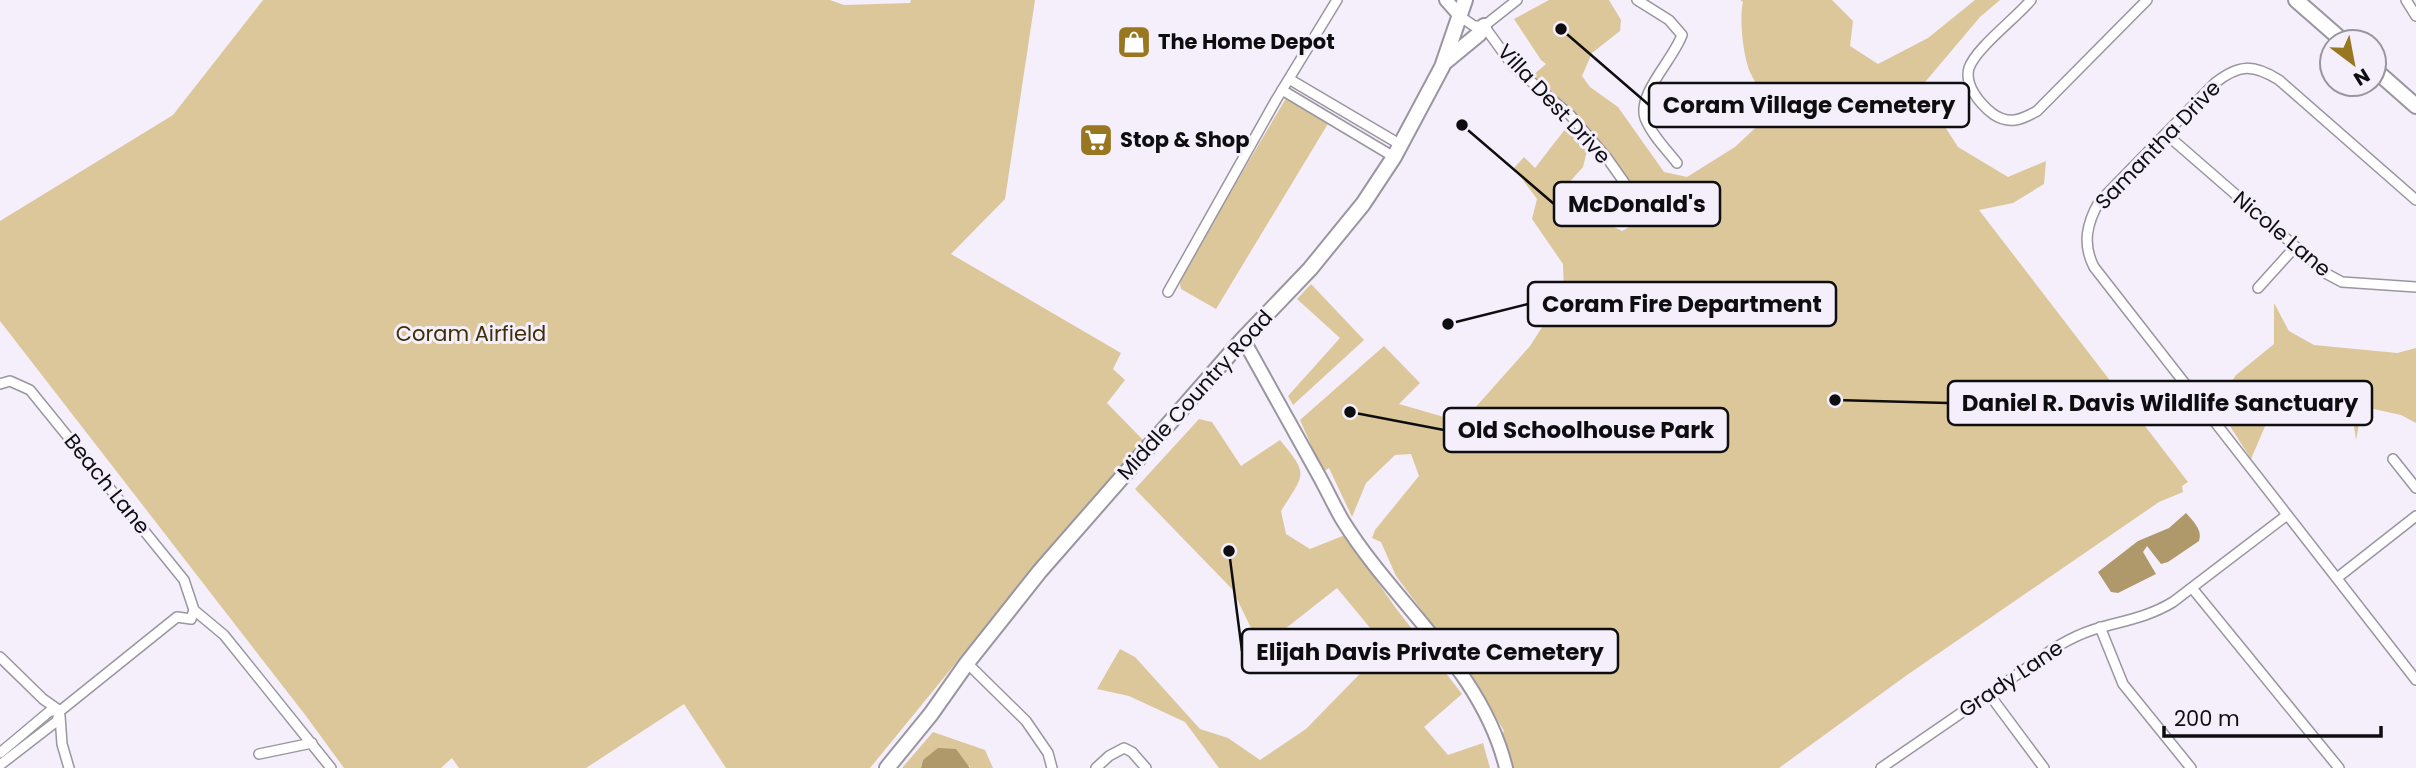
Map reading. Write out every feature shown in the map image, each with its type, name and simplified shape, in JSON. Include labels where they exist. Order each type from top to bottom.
[{"type":"main road","points":[[1446,0],[1461,17]]},
{"type":"main road","name":"Middle Country Road","points":[[887,768],[931,714],[967,663],[1105,495],[1334,240],[1398,151],[1444,63],[1465,0]]},
{"type":"main road","points":[[2296,0],[2328,28]]},
{"type":"main road","points":[[1444,63],[1479,34],[1484,26]]},
{"type":"main road","points":[[2388,81],[2416,106]]},
{"type":"main road","points":[[1243,339],[1343,521],[1373,563],[1451,658],[1476,695],[1491,722],[1506,768]]},
{"type":"street","points":[[1168,292],[1282,90],[1337,0]]},
{"type":"street","points":[[1461,17],[1474,26],[1484,26],[1517,0]]},
{"type":"street","points":[[1637,0],[1669,20],[1682,35],[1677,50],[1646,95],[1645,117],[1677,163]]},
{"type":"street","points":[[2031,0],[1977,56],[1968,69],[1975,96],[1987,110],[2000,119],[2009,121],[2021,120],[2037,111],[2147,0]]},
{"type":"street","points":[[2406,0],[2416,16]]},
{"type":"street","name":"Villa Dest Drive","points":[[1484,26],[1513,66],[1570,115],[1624,182]]},
{"type":"street","name":"Samantha Drive","points":[[2416,200],[2279,80],[2263,70],[2248,68],[2235,70],[2223,77],[2099,202],[2090,218],[2087,247],[2094,267],[2337,578],[2412,667],[2416,680]]},
{"type":"street","points":[[1289,79],[1398,151]]},
{"type":"street","points":[[1282,90],[1398,151]]},
{"type":"street","name":"Nicole Lane","points":[[2166,134],[2327,274],[2342,282],[2416,287]]},
{"type":"street","points":[[2258,288],[2295,247]]},
{"type":"street","name":"Beach Lane","points":[[0,384],[10,381],[30,390],[184,580],[194,610],[224,635],[331,768]]},
{"type":"street","points":[[2393,459],[2416,488]]},
{"type":"street","name":"Grady Lane","points":[[1881,768],[2050,650],[2100,627],[2131,621],[2158,611],[2287,515]]},
{"type":"street","points":[[2337,578],[2416,516]]},
{"type":"street","points":[[2192,588],[2339,768]]},
{"type":"street","points":[[0,765],[57,721],[60,711],[177,617],[191,619],[194,610]]},
{"type":"street","points":[[2100,627],[2123,684],[2191,768]]},
{"type":"street","points":[[0,657],[43,699],[60,711]]},
{"type":"street","points":[[967,663],[1026,721],[1048,753],[1052,768]]},
{"type":"street","points":[[1989,694],[2044,768]]},
{"type":"street","points":[[0,753],[50,711],[60,711]]},
{"type":"street","points":[[60,711],[62,744],[69,768]]},
{"type":"street","points":[[259,754],[312,743]]},
{"type":"street","points":[[1096,768],[1109,756],[1125,748],[1146,768]]},
{"type":"green space","name":"Coram Airfield","points":[[263,0],[830,0],[844,5],[910,3],[911,0],[1035,0],[1005,199],[951,254],[1121,353],[1113,369],[1125,380],[1107,403],[1144,441],[1058,538],[870,768],[726,768],[684,704],[586,768],[459,768],[452,758],[441,768],[344,768],[0,321],[0,221],[173,115]]},
{"type":"green space","points":[[1549,0],[1609,0],[1621,20],[1620,31],[1592,53],[1582,76],[1590,87],[1618,107],[1664,172],[1687,177],[1735,147],[1769,115],[1746,59],[1742,27],[1743,2],[1740,0],[1832,0],[1853,21],[1850,46],[1878,64],[1928,38],[1975,0],[2000,0],[1980,17],[1920,88],[1958,147],[2008,177],[2046,161],[2044,184],[2013,203],[1979,210],[2188,482],[2182,486],[2183,492],[2159,502],[1907,675],[1779,768],[1510,768],[1502,735],[1504,731],[1473,679],[1396,576],[1381,542],[1372,538],[1375,530],[1419,476],[1411,454],[1395,455],[1366,483],[1352,517],[1329,468],[1323,472],[1300,420],[1384,346],[1420,383],[1399,404],[1451,419],[1466,418],[1530,346],[1564,293],[1563,264],[1532,219],[1537,199],[1514,168],[1524,157],[1535,168],[1566,128],[1587,151],[1583,167],[1566,186],[1573,206],[1622,231],[1650,215],[1648,204],[1572,111],[1531,77],[1546,64],[1514,19]]},
{"type":"green space","points":[[1288,98],[1329,122],[1216,309],[1181,289],[1179,279]]},
{"type":"green space","points":[[1311,284],[1364,340],[1293,405],[1288,396],[1340,338],[1297,299]]},
{"type":"green space","points":[[2274,303],[2289,331],[2314,345],[2397,353],[2416,348],[2416,423],[2401,415],[2369,408],[2361,414],[2356,440],[2351,405],[2344,395],[2338,394],[2285,408],[2266,424],[2251,459],[2214,401],[2219,400],[2236,375],[2274,344]]},
{"type":"green space","points":[[1199,419],[1212,422],[1241,466],[1280,440],[1296,461],[1300,474],[1295,489],[1281,511],[1286,534],[1310,549],[1345,535],[1395,607],[1462,694],[1424,727],[1448,755],[1483,743],[1490,768],[1219,768],[1185,722],[1129,696],[1097,689],[1120,649],[1135,657],[1200,729],[1228,738],[1260,760],[1306,729],[1386,647],[1337,588],[1257,651],[1254,634],[1232,589],[1135,489]]},
{"type":"green space","points":[[933,732],[985,750],[993,768],[970,768],[923,760],[921,768],[902,768]]},
{"type":"shaded area","points":[[2186,513],[2198,529],[2199,541],[2161,564],[2147,546],[2143,552],[2156,574],[2118,593],[2111,592],[2098,572],[2138,541],[2169,528]]},
{"type":"shaded area","points":[[938,748],[956,749],[970,768],[921,768],[923,760]]},
{"type":"place","name":"Coram Village Cemetery","points":[[1561,29]]},
{"type":"place","name":"The Home Depot","points":[[1134,42]]},
{"type":"place","name":"McDonald's","points":[[1462,125]]},
{"type":"place","name":"Stop & Shop","points":[[1096,140]]},
{"type":"place","name":"Coram Fire Department","points":[[1448,324]]},
{"type":"place","name":"Daniel R. Davis Wildlife Sanctuary","points":[[1835,400]]},
{"type":"place","name":"Old Schoolhouse Park","points":[[1350,412]]},
{"type":"place","name":"Elijah Davis Private Cemetery","points":[[1229,551]]}]
